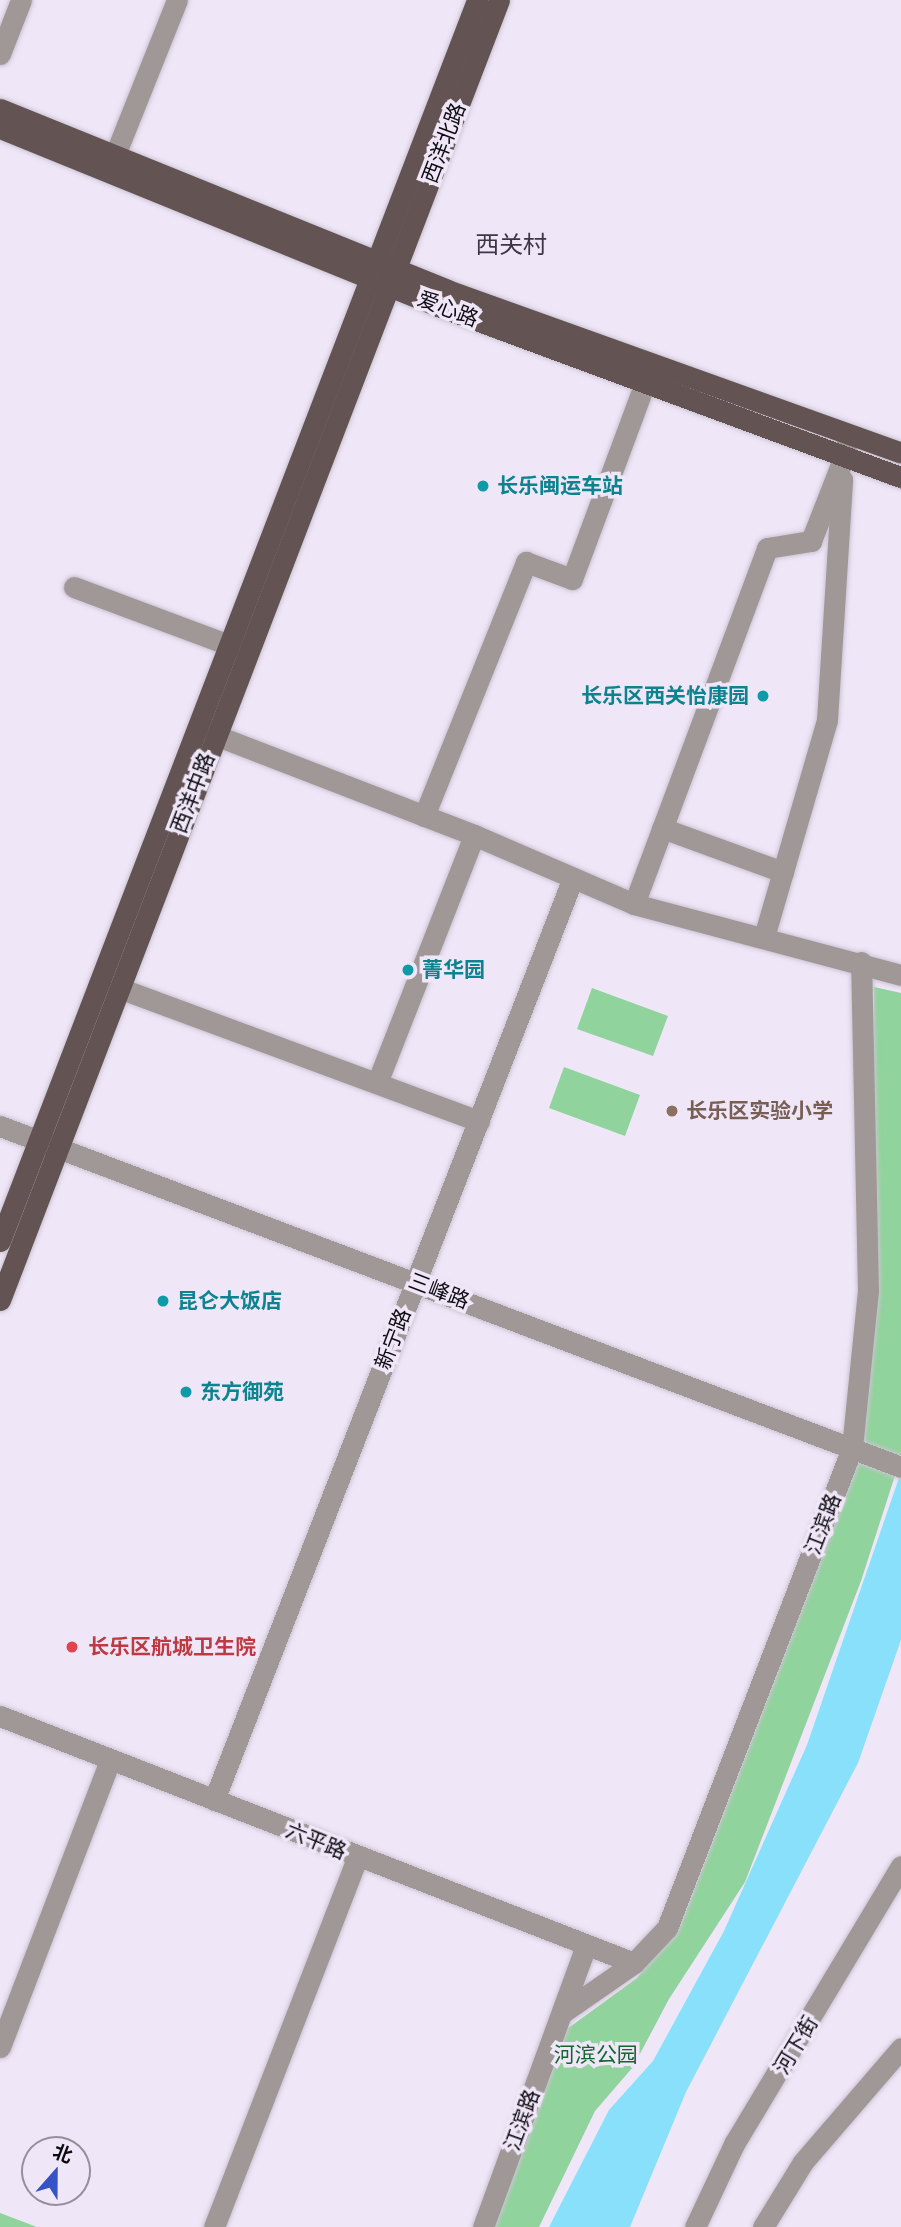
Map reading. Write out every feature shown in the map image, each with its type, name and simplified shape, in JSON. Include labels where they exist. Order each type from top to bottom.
[{"type":"main road","name":"西洋北路","points":[[383,274],[477,0]]},
{"type":"main road","name":"西洋北路","points":[[383,274],[499,0]]},
{"type":"main road","name":"爱心路","points":[[0,109],[115,155],[383,274],[645,383],[901,477]]},
{"type":"main road","name":"爱心路","points":[[0,128],[383,274],[901,453]]},
{"type":"main road","name":"西洋中路","points":[[0,1300],[48,1144],[383,274]]},
{"type":"main road","name":"西洋中路","points":[[0,1241],[48,1144],[119,988],[215,736],[237,648]]},
{"type":"street","points":[[0,54],[21,0]]},
{"type":"street","points":[[115,155],[177,0]]},
{"type":"street","points":[[424,816],[526,562],[572,579],[645,383]]},
{"type":"street","points":[[764,937],[827,720],[844,457],[848,435]]},
{"type":"street","points":[[634,904],[767,548],[811,541],[844,457]]},
{"type":"street","points":[[74,587],[237,648]]},
{"type":"street","points":[[215,736],[474,835],[634,904],[861,962],[901,975]]},
{"type":"street","points":[[662,828],[783,872]]},
{"type":"street","points":[[377,1083],[474,835]]},
{"type":"street","name":"新宁路","points":[[214,1800],[573,878]]},
{"type":"street","name":"江滨路","points":[[562,2013],[634,1963],[667,1928],[852,1448],[868,1292],[861,962]]},
{"type":"street","points":[[119,988],[479,1121]]},
{"type":"street","name":"三峰路","points":[[0,1126],[901,1467]]},
{"type":"street","name":"六平路","points":[[0,1716],[357,1858],[634,1963]]},
{"type":"street","points":[[0,2047],[110,1760]]},
{"type":"street","points":[[214,2227],[357,1858]]},
{"type":"street","name":"河下街","points":[[695,2227],[734,2144],[901,1866]]},
{"type":"street","name":"江滨路","points":[[483,2227],[586,1946]]},
{"type":"street","points":[[763,2227],[803,2162],[901,2048]]},
{"type":"green space","name":"河滨公园","points":[[874,987],[901,993],[901,1457],[861,1581],[745,1882],[669,1999],[633,2067],[595,2111],[539,2227],[489,2227],[567,2029],[637,1978],[683,1919],[855,1471],[866,1418],[874,1204]]},
{"type":"green space","points":[[592,988],[668,1016],[653,1056],[577,1029]]},
{"type":"green space","points":[[564,1067],[640,1095],[625,1136],[549,1108]]},
{"type":"green space","points":[[0,2213],[37,2227],[0,2227]]},
{"type":"water","points":[[901,1472],[901,1640],[858,1763],[686,2092],[630,2227],[549,2227],[609,2110],[653,2061],[724,1931],[807,1745]]},
{"type":"place","name":"长乐闽运车站","points":[[483,486]]},
{"type":"place","name":"长乐区西关怡康园","points":[[763,696]]},
{"type":"place","name":"菁华园","points":[[408,970]]},
{"type":"place","name":"长乐区实验小学","points":[[672,1111]]},
{"type":"place","name":"昆仑大饭店","points":[[163,1301]]},
{"type":"place","name":"东方御苑","points":[[186,1392]]},
{"type":"place","name":"长乐区航城卫生院","points":[[72,1647]]},
{"type":"district","name":"西关村","points":[[511,245]]}]
